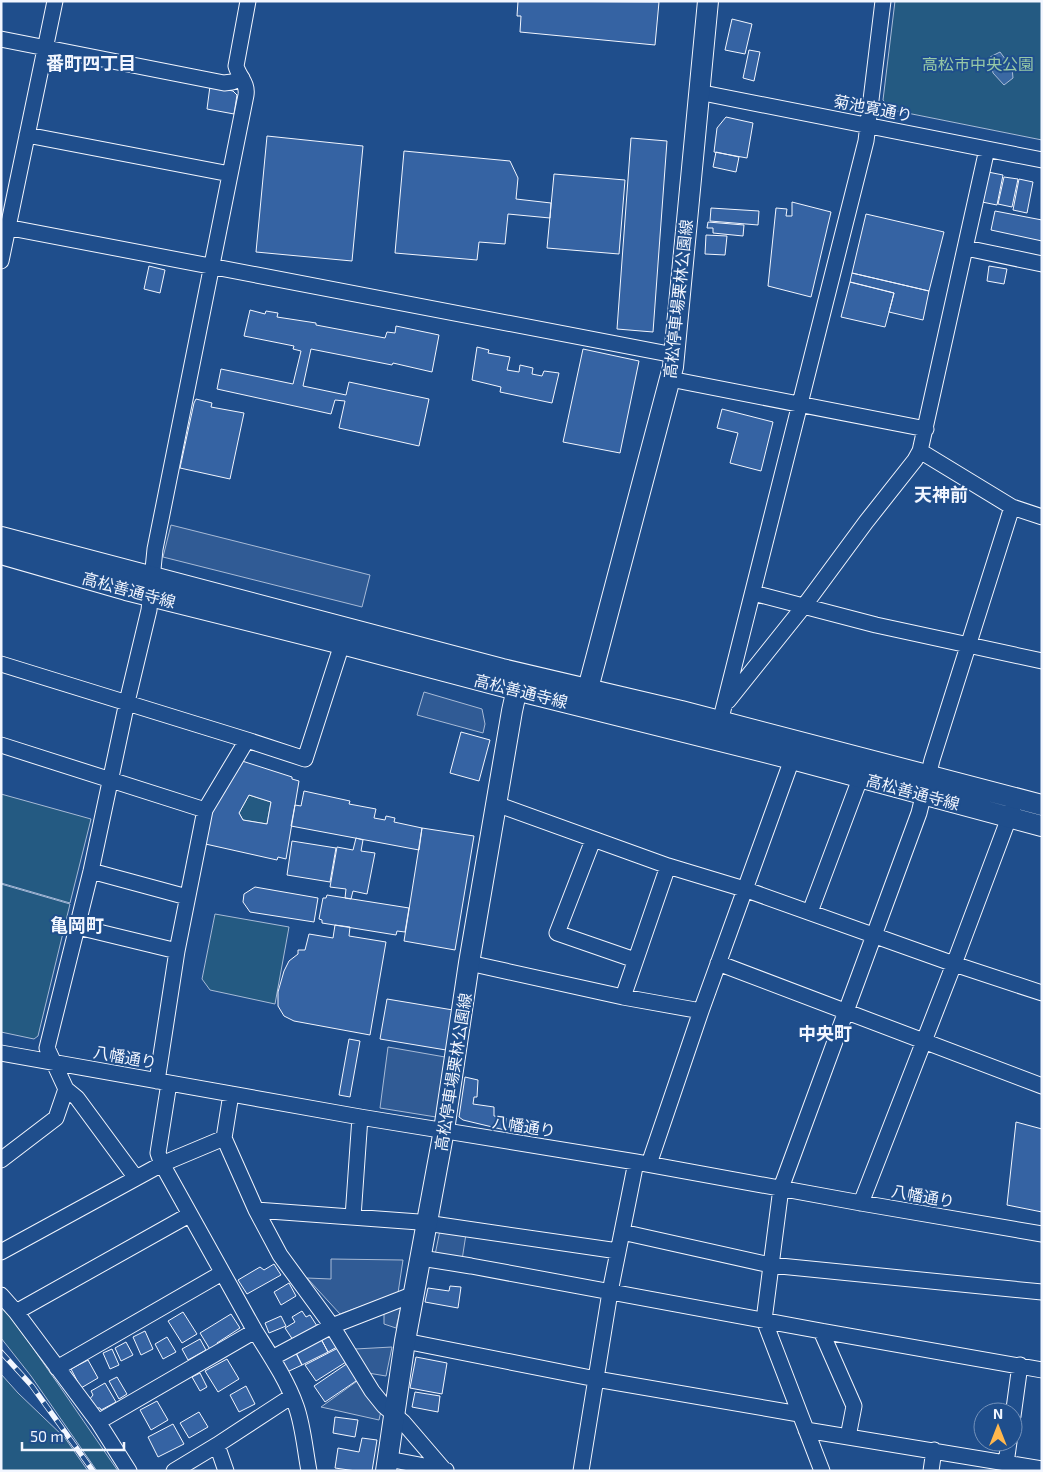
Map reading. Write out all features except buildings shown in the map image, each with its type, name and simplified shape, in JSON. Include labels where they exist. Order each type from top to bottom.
[{"type":"main road","name":"高松停車場栗林公園線","points":[[586,697],[670,379],[674,355],[708,1]]},
{"type":"main road","name":"高松善通寺線","points":[[1,537],[150,586],[342,644],[586,697],[721,722],[796,750],[925,786],[1009,819],[1042,826]]},
{"type":"main road","name":"高松善通寺線","points":[[1,554],[150,586],[519,682]]},
{"type":"main road","name":"高松停車場栗林公園線","points":[[387,1465],[406,1341],[444,1130],[469,963],[519,682]]},
{"type":"main road","name":"高松善通寺線","points":[[925,786],[1015,799],[1042,805]]},
{"type":"street","points":[[1,261],[4,226],[27,135],[55,1]]},
{"type":"street","points":[[136,1178],[77,1098],[66,1089],[47,1048],[91,871],[127,702],[149,610],[150,586],[157,538],[246,95],[246,84],[236,66],[248,1]]},
{"type":"street","points":[[721,722],[868,125],[883,1]]},
{"type":"street","points":[[1,39],[224,82],[232,82],[242,78]]},
{"type":"street","name":"菊池寛通り","points":[[698,92],[1042,160]]},
{"type":"street","points":[[27,135],[230,174]]},
{"type":"street","points":[[721,722],[804,606],[920,451],[987,149]]},
{"type":"street","points":[[4,226],[674,355]]},
{"type":"street","points":[[966,248],[1042,264]]},
{"type":"street","points":[[670,379],[926,429]]},
{"type":"street","points":[[920,451],[1012,507],[1042,517]]},
{"type":"street","points":[[822,1471],[764,1320],[781,1188],[919,814],[925,786],[967,645],[1012,507]]},
{"type":"street","points":[[753,593],[876,625],[1042,662]]},
{"type":"street","points":[[1,664],[304,759],[342,644]]},
{"type":"street","points":[[247,740],[204,810],[177,952],[163,1082],[158,1153],[189,1215],[292,1396],[297,1407],[309,1471]]},
{"type":"street","points":[[1,745],[204,810]]},
{"type":"street","points":[[581,1471],[610,1292],[622,1232],[642,1163],[796,750]]},
{"type":"street","points":[[810,912],[863,769]]},
{"type":"street","points":[[861,1203],[954,964],[1015,799]]},
{"type":"street","points":[[496,804],[668,866],[744,889],[954,964],[1042,993]]},
{"type":"street","points":[[593,840],[557,933],[635,960]]},
{"type":"street","points":[[623,997],[668,866]]},
{"type":"street","points":[[91,871],[187,897]]},
{"type":"street","points":[[78,926],[177,952]]},
{"type":"street","points":[[469,963],[623,997],[700,1011]]},
{"type":"street","points":[[718,963],[1042,1086]]},
{"type":"street","name":"八幡通り","points":[[1,1053],[360,1117],[642,1163],[1042,1234]]},
{"type":"street","points":[[1,1160],[56,1118],[66,1089]]},
{"type":"street","points":[[231,1094],[224,1138],[256,1210],[280,1255],[332,1326],[372,1391],[384,1406],[394,1414],[447,1470]]},
{"type":"street","points":[[353,1216],[360,1117]]},
{"type":"street","points":[[1,1252],[162,1164],[224,1138]]},
{"type":"street","points":[[256,1210],[428,1223],[618,1252]]},
{"type":"street","points":[[16,1312],[189,1215]]},
{"type":"street","points":[[622,1232],[770,1265],[1042,1292]]},
{"type":"street","points":[[422,1258],[1042,1370]]},
{"type":"street","points":[[57,1368],[222,1272]]},
{"type":"street","points":[[272,1358],[332,1326],[414,1294]]},
{"type":"street","points":[[1,1295],[16,1312],[98,1422],[129,1471]]},
{"type":"street","points":[[98,1422],[255,1331]]},
{"type":"street","points":[[821,1331],[854,1406],[848,1436]]},
{"type":"street","points":[[406,1341],[596,1379],[799,1414]]},
{"type":"street","points":[[1015,1402],[1020,1365]]},
{"type":"street","points":[[174,1471],[292,1396]]},
{"type":"street","points":[[806,1430],[934,1450],[997,1465],[1042,1469]]},
{"type":"street","points":[[217,1445],[226,1471]]},
{"type":"street","points":[[931,1471],[934,1450]]},
{"type":"street","points":[[997,1465],[1004,1452]]},
{"type":"street","points":[[387,1465],[447,1470]]},
{"type":"green space","name":"高松市中央公園","points":[[895,1],[1042,1],[1042,140],[892,110],[883,100]]},
{"type":"green space","points":[[1,794],[91,819],[70,903],[1,883]]},
{"type":"green space","points":[[249,795],[271,802],[267,824],[243,820],[239,813]]},
{"type":"green space","points":[[1,884],[70,904],[38,1036],[34,1039],[1,1032]]},
{"type":"green space","points":[[215,914],[289,927],[275,1004],[210,990],[202,979]]},
{"type":"green space","points":[[1,1304],[118,1471],[97,1471],[31,1376],[1,1338]]},
{"type":"green space","points":[[1,1374],[65,1438],[88,1471],[1,1471]]},
{"type":"shaded area","points":[[1000,52],[1012,68],[1013,78],[1004,85],[993,73],[990,57]]},
{"type":"shaded area","points":[[171,525],[370,575],[362,607],[163,557]]},
{"type":"shaded area","points":[[424,692],[482,709],[485,724],[483,733],[417,715]]},
{"type":"shaded area","points":[[388,1047],[445,1057],[436,1117],[380,1108]]},
{"type":"shaded area","points":[[440,1230],[466,1234],[462,1260],[435,1255]]},
{"type":"shaded area","points":[[331,1259],[403,1260],[398,1293],[340,1314],[307,1278],[331,1279]]},
{"type":"shaded area","points":[[401,1307],[396,1328],[384,1324],[384,1312]]},
{"type":"shaded area","points":[[392,1347],[386,1376],[368,1373],[355,1349]]},
{"type":"shaded area","points":[[360,1379],[381,1411],[379,1420],[321,1407]]},
{"type":"railway","points":[[1,1352],[32,1386],[93,1471]]},
{"type":"district","name":"番町四丁目","points":[[91,64]]},
{"type":"district","name":"天神前","points":[[941,495]]},
{"type":"district","name":"亀岡町","points":[[77,926]]},
{"type":"district","name":"中央町","points":[[825,1034]]}]
